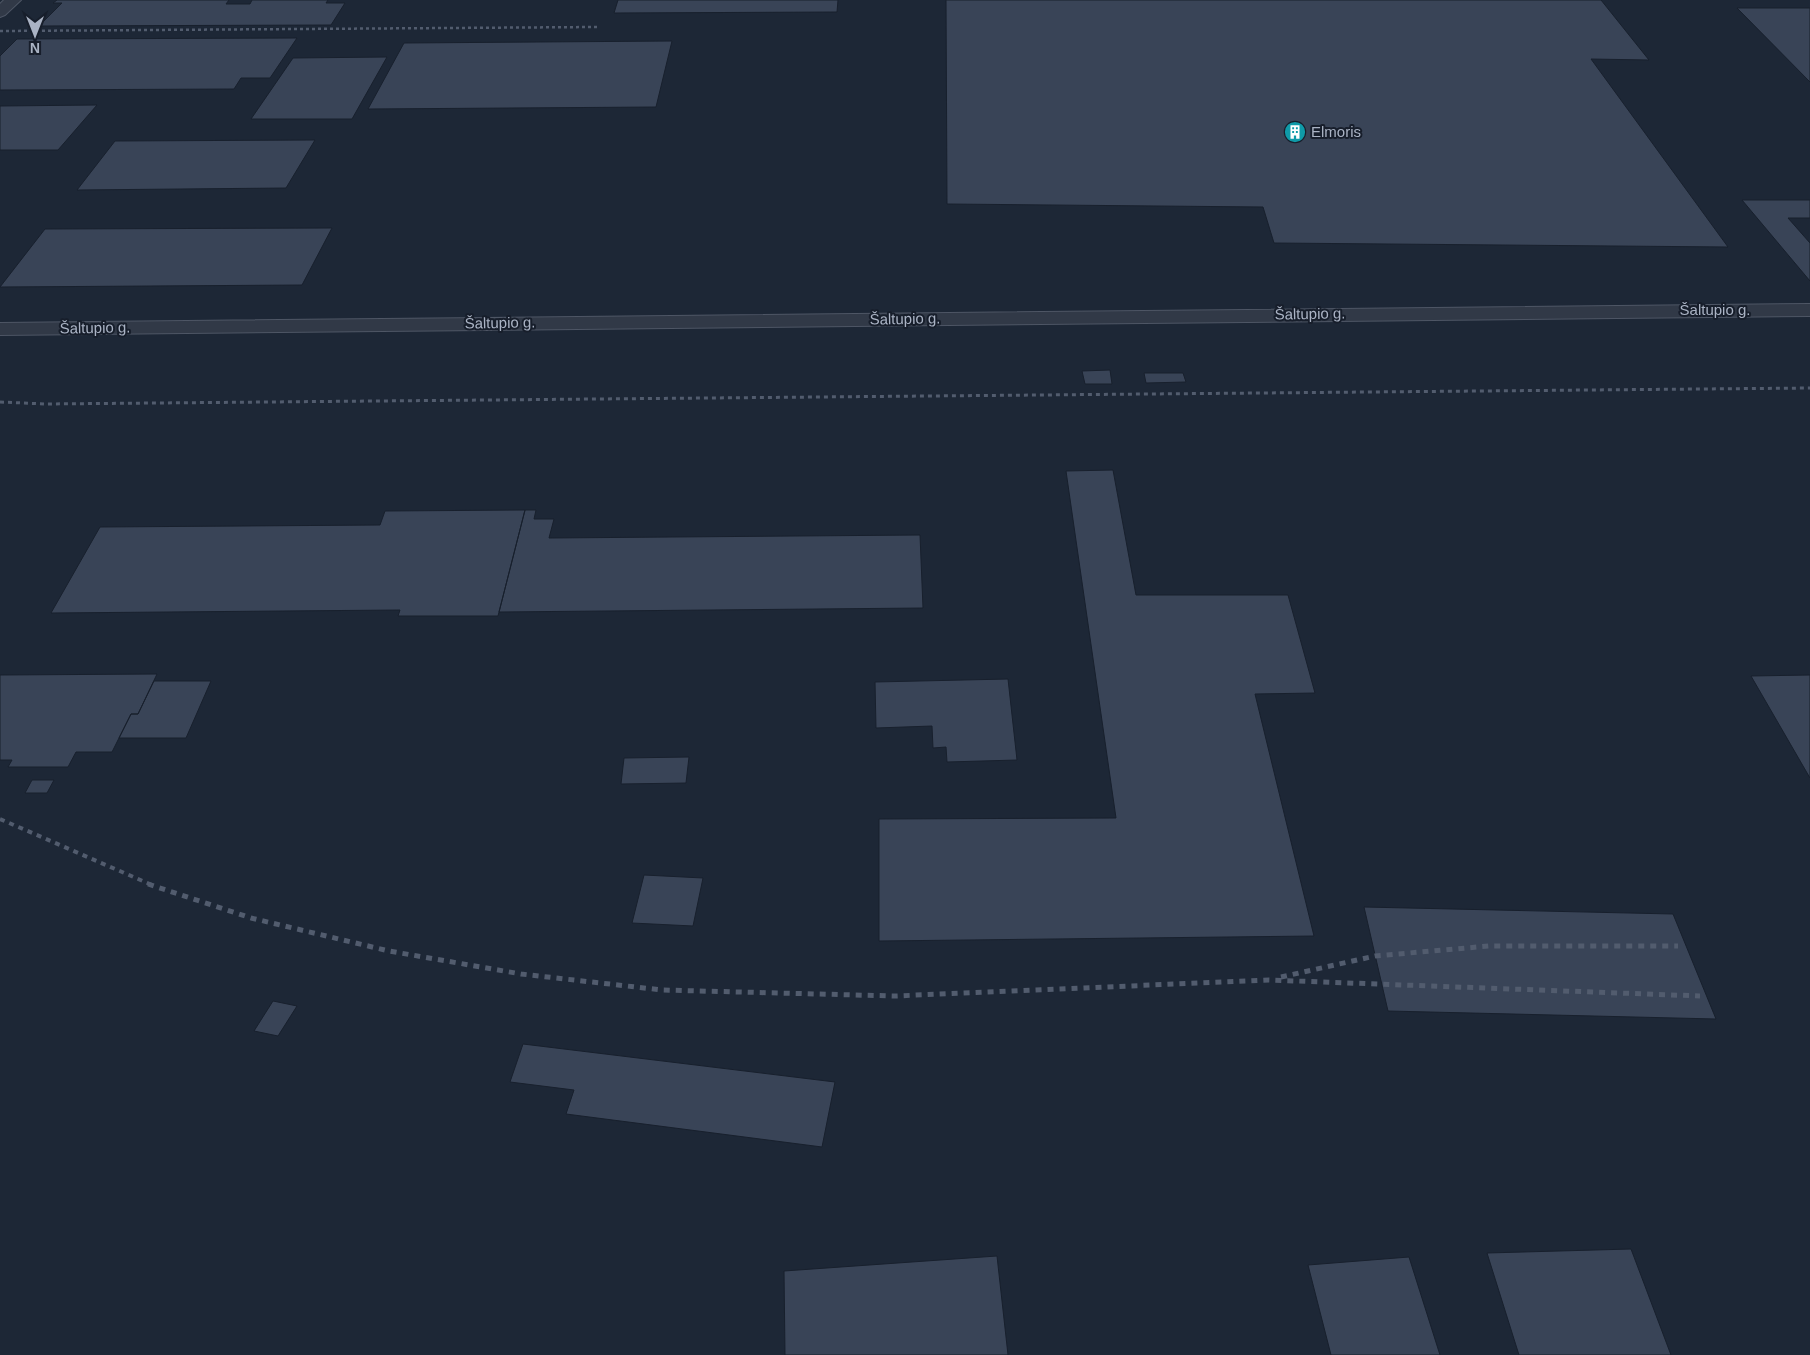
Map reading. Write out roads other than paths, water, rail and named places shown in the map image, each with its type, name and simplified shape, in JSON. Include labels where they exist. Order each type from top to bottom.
[{"type":"street","points":[[0,12],[13,0]]},
{"type":"street","name":"Šaltupio g.","points":[[0,329],[1810,310]]},
{"type":"railway","points":[[0,31],[597,27]]},
{"type":"railway","points":[[0,402],[46,404],[1810,388]]},
{"type":"railway","points":[[0,819],[152,885]]},
{"type":"railway","points":[[148,884],[251,918],[389,951],[521,974],[662,990],[895,996],[1269,980],[1700,996]]},
{"type":"railway","points":[[1281,977],[1375,956],[1489,946],[1678,946]]},
{"type":"place","name":"Elmoris","points":[[1295,132]]}]
